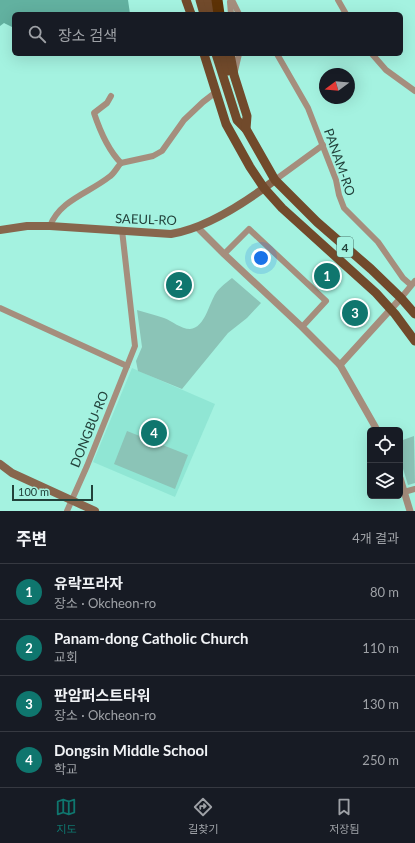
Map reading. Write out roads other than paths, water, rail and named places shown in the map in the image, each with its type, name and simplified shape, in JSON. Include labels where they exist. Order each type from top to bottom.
[{"type":"highway","points":[[216,0],[219,12]]},
{"type":"main road","points":[[186,0],[190,12]]},
{"type":"main road","points":[[200,0],[203,12]]},
{"type":"main road","points":[[208,0],[211,12]]},
{"type":"main road","name":"4","points":[[205,56],[226,124],[250,167],[264,188],[282,208],[391,308],[415,341]]},
{"type":"main road","points":[[217,56],[237,120],[246,129]]},
{"type":"main road","points":[[224,56],[246,129]]},
{"type":"main road","name":"4","points":[[230,56],[234,75],[247,116],[246,129],[275,180],[317,222],[371,269],[415,314]]},
{"type":"main road","name":"SAEUL-RO","points":[[0,230],[27,226],[50,226],[170,234],[184,232],[225,213],[275,180]]},
{"type":"main road","points":[[0,464],[12,473],[95,511]]},
{"type":"street","points":[[231,0],[231,12]]},
{"type":"street","points":[[231,0],[238,12]]},
{"type":"street","points":[[338,0],[345,12]]},
{"type":"street","points":[[234,75],[239,56]]},
{"type":"street","name":"PANAM-RO","points":[[278,56],[308,108],[336,180],[339,195],[344,208],[378,242],[403,278],[413,283]]},
{"type":"street","points":[[374,56],[386,70],[415,91]]},
{"type":"street","points":[[50,226],[53,219],[69,202],[110,177],[121,163],[153,156],[162,151],[184,120],[216,92]]},
{"type":"street","points":[[111,96],[107,103],[94,113],[99,129],[114,156],[121,163]]},
{"type":"street","points":[[275,180],[323,145]]},
{"type":"street","points":[[197,227],[340,365],[375,427]]},
{"type":"street","points":[[224,254],[249,229],[326,301],[302,327]]},
{"type":"street","name":"DONGBU-RO","points":[[67,511],[135,346],[122,230]]},
{"type":"street","points":[[340,365],[413,283]]},
{"type":"street","points":[[0,308],[127,366]]},
{"type":"street","points":[[403,488],[410,511]]},
{"type":"street","points":[[404,492],[415,489]]},
{"type":"place","name":"유락프라자","points":[[327,276]]},
{"type":"place","name":"Panam-dong Catholic Church","points":[[179,285]]},
{"type":"place","name":"판암퍼스트타워","points":[[355,313]]},
{"type":"place","name":"Dongsin Middle School","points":[[154,433]]}]
